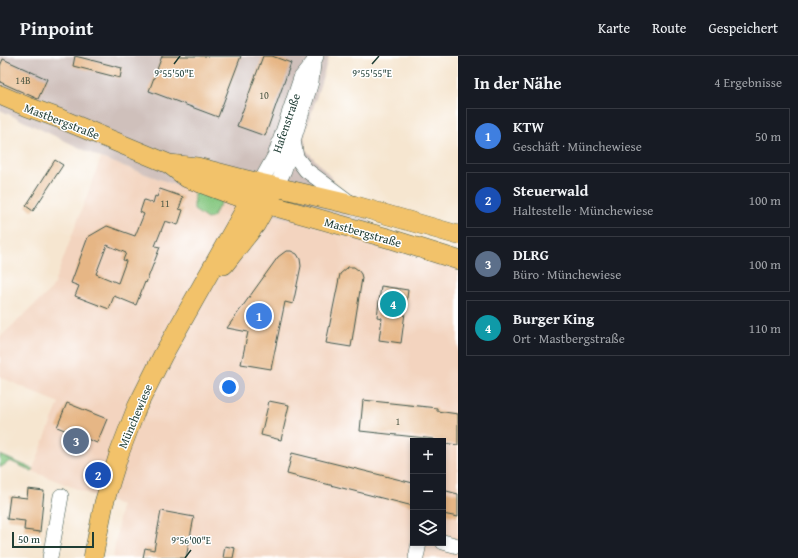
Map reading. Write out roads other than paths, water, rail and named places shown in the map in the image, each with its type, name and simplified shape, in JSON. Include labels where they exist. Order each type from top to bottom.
[{"type":"main road","name":"Mastbergstraße","points":[[0,96],[61,119],[169,164],[187,178],[258,203],[384,237],[458,260]]},
{"type":"main road","name":"Mastbergstraße","points":[[169,164],[197,167],[353,205],[458,235]]},
{"type":"main road","points":[[258,203],[268,185]]},
{"type":"main road","name":"Münchewiese","points":[[93,558],[104,503],[127,430],[148,384],[192,305],[252,230],[258,203]]},
{"type":"street","name":"Hafenstraße","points":[[268,185],[284,170],[311,82],[314,60]]},
{"type":"street","name":"Hafenstraße","points":[[268,185],[274,156],[302,78],[314,60]]},
{"type":"street","name":"Hafenstraße","points":[[293,140],[296,157],[306,170],[353,205]]},
{"type":"street","points":[[50,558],[61,496]]},
{"type":"street","points":[[446,543],[458,546]]},
{"type":"street","points":[[416,558],[418,546]]},
{"type":"place","name":"Burger King","points":[[393,304]]},
{"type":"place","name":"KTW","points":[[259,316]]},
{"type":"place","name":"DLRG","points":[[76,441]]},
{"type":"place","name":"Steuerwald","points":[[98,475]]}]
